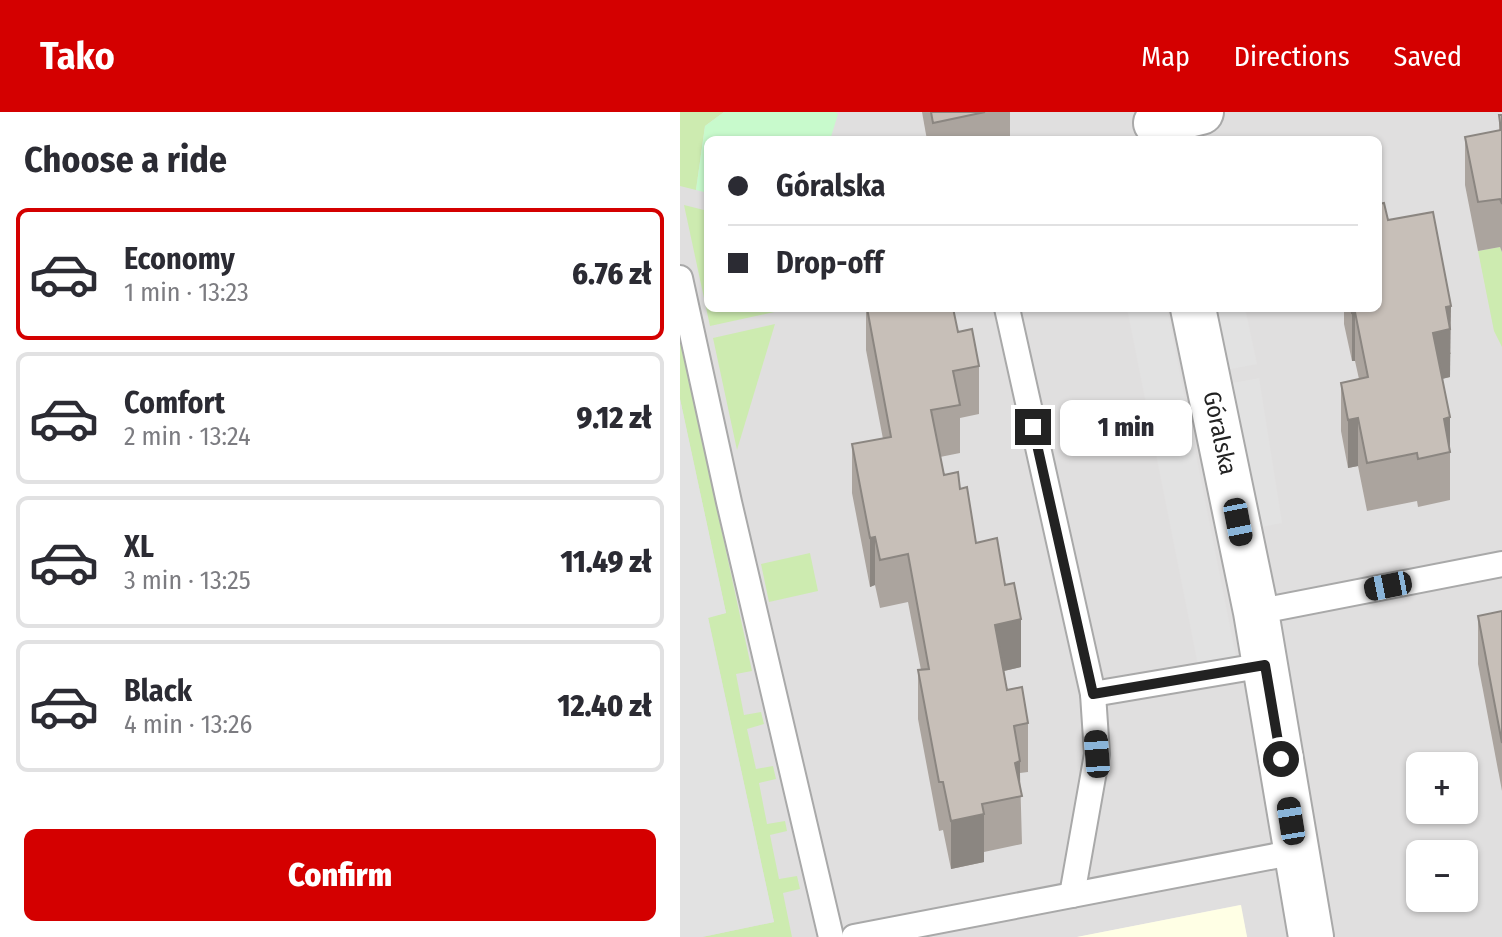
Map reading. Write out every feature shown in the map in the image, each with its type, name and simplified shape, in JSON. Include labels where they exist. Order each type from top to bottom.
[{"type":"street","points":[[1156,125],[1201,112]]},
{"type":"street","name":"Góralska","points":[[1194,312],[1256,612],[1311,937]]},
{"type":"lane","points":[[680,278],[831,937]]},
{"type":"lane","points":[[1008,312],[1093,694],[1097,754],[1072,895]]},
{"type":"lane","points":[[1256,612],[1502,564]]},
{"type":"lane","points":[[1093,694],[1265,665]]},
{"type":"lane","points":[[854,937],[1296,852]]},
{"type":"shaded area","points":[[680,112],[1502,112],[1502,937],[1247,937],[1240,905],[1077,937],[680,937]]},
{"type":"shaded area","points":[[1128,312],[1168,312],[1236,657],[1198,665]]},
{"type":"shaded area","points":[[1209,312],[1246,312],[1257,364],[1221,371]]},
{"type":"shaded area","points":[[1259,378],[1282,523],[1251,529],[1226,384]]},
{"type":"shaded area","points":[[680,399],[726,613],[708,618],[774,922],[702,937],[680,937]]},
{"type":"shaded area","points":[[1241,905],[1247,937],[1077,937]]},
{"type":"green space","points":[[680,112],[724,112],[705,126],[696,190],[680,186]]},
{"type":"green space","points":[[724,112],[838,114],[831,136],[704,136],[704,192],[696,190],[705,126]]},
{"type":"green space","points":[[684,205],[704,210],[704,298]]},
{"type":"green space","points":[[1500,247],[1502,347],[1494,331],[1478,251]]},
{"type":"green space","points":[[707,312],[774,312],[710,326]]},
{"type":"green space","points":[[775,324],[737,450],[713,338]]},
{"type":"green space","points":[[680,338],[752,671],[736,674],[744,715],[761,712],[764,724],[747,729],[756,769],[773,766],[776,779],[759,783],[767,824],[785,821],[787,831],[770,835],[779,879],[797,876],[800,889],[783,893],[792,937],[702,937],[774,922],[708,617],[726,613],[680,399]]},
{"type":"green space","points":[[810,553],[818,591],[769,602],[761,564]]},
{"type":"building","points":[[931,112],[985,112],[933,123]]},
{"type":"building","points":[[1499,115],[1502,115],[1502,204],[1500,199],[1478,202],[1465,137],[1501,130]]},
{"type":"building","points":[[1382,203],[1388,220],[1433,212],[1451,306],[1446,307],[1450,329],[1433,333],[1450,417],[1444,419],[1450,452],[1418,459],[1417,453],[1367,463],[1358,418],[1348,420],[1341,383],[1368,377],[1355,312],[1382,312]]},
{"type":"building","points":[[868,312],[954,312],[958,332],[972,329],[979,366],[953,371],[960,405],[931,410],[944,475],[958,472],[960,489],[967,487],[976,543],[997,538],[1005,585],[1014,583],[1021,619],[995,625],[1007,690],[1022,687],[1028,723],[1014,726],[1020,761],[1015,763],[1022,796],[982,804],[984,814],[951,821],[943,782],[939,782],[918,670],[929,669],[908,554],[880,560],[875,537],[870,538],[852,444],[891,437]]},
{"type":"building","points":[[1502,611],[1502,743],[1478,616]]},
{"type":"route","points":[[1033,427],[1093,694],[1265,665],[1281,759]]}]
